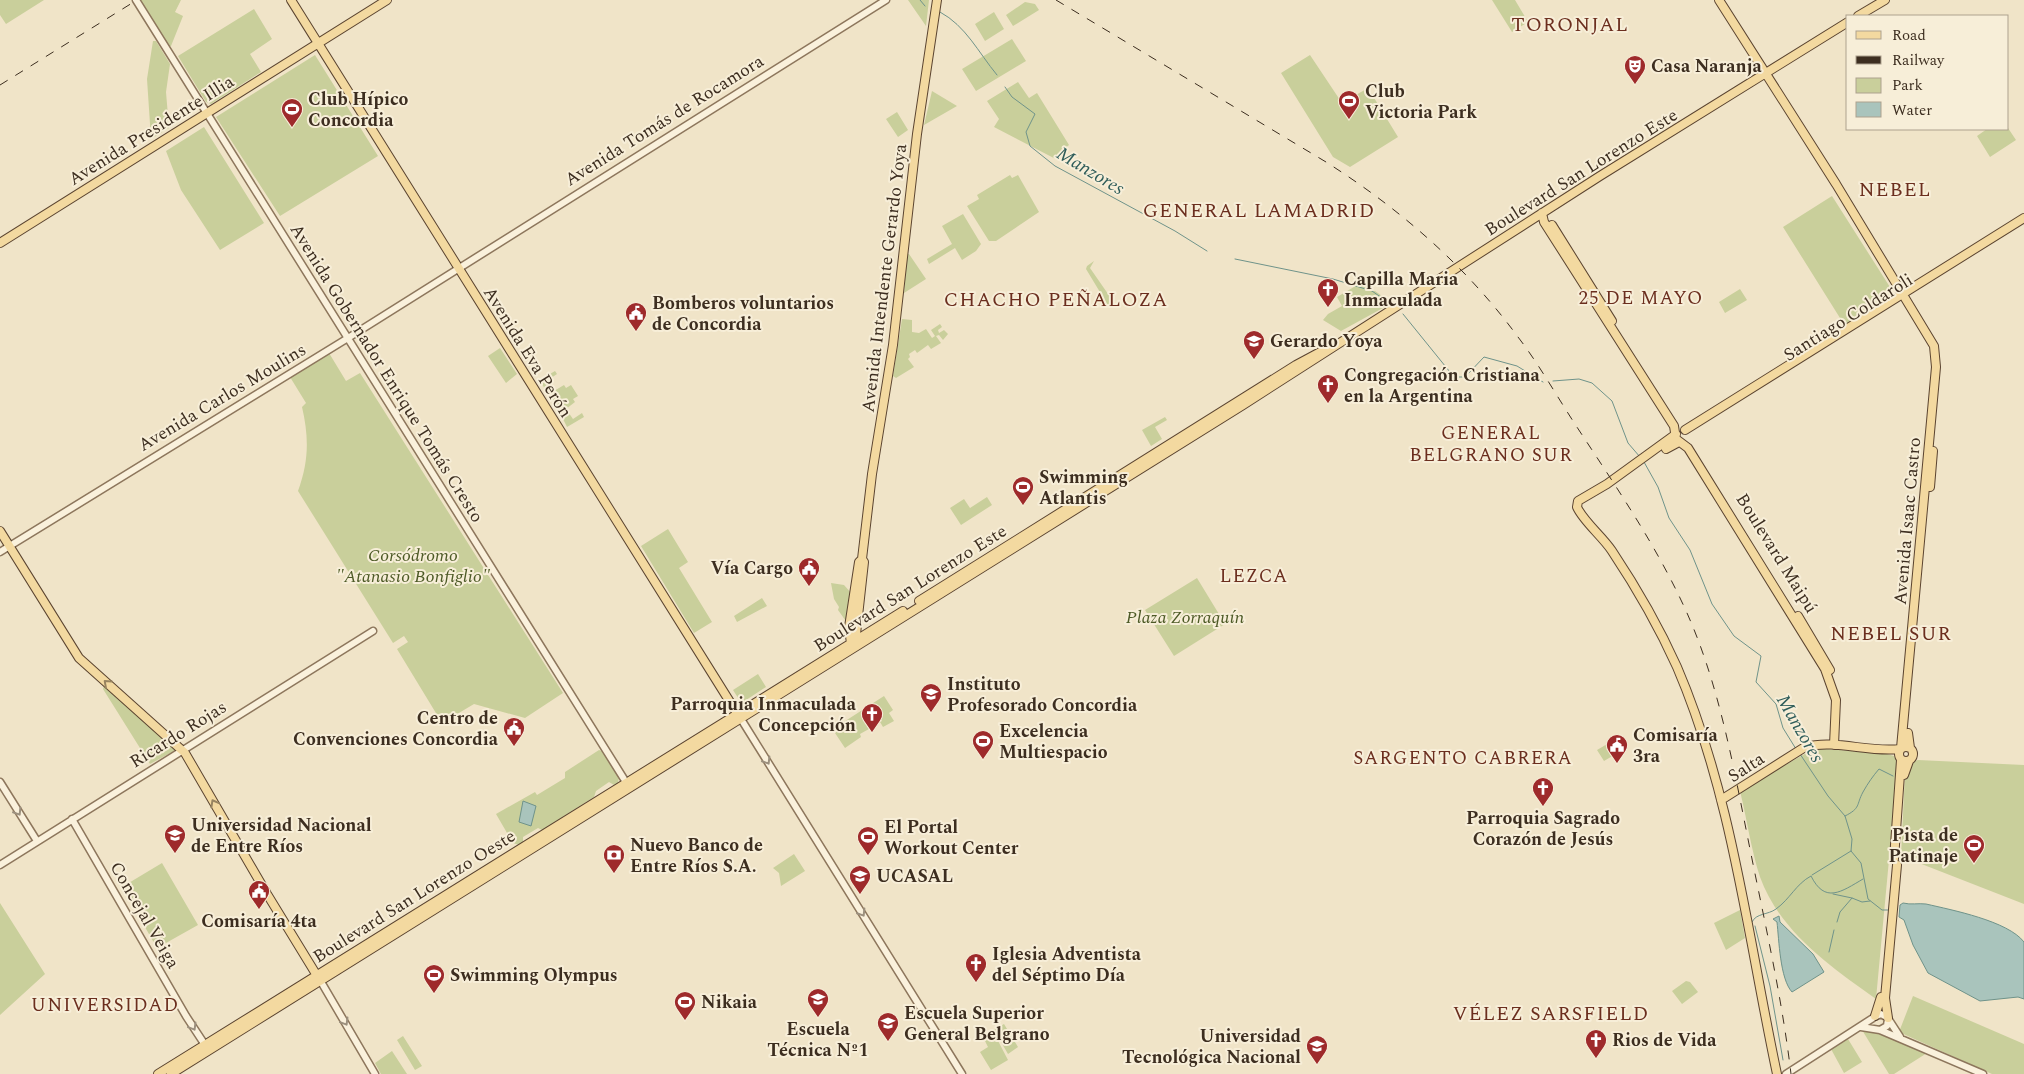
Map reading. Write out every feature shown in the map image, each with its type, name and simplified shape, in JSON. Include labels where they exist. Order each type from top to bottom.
[{"type":"main road","name":"Avenida Eva Perón","points":[[291,0],[739,716]]},
{"type":"main road","name":"Avenida Presidente Illia","points":[[0,243],[387,0]]},
{"type":"main road","name":"Avenida Intendente Gerardo Yoya","points":[[853,644],[849,627],[859,562],[862,559],[872,474],[893,345],[917,134],[937,0]]},
{"type":"main road","points":[[1719,0],[1767,72]]},
{"type":"main road","points":[[1724,0],[1806,136],[1907,295],[1939,356]]},
{"type":"main road","points":[[1860,15],[1885,0]]},
{"type":"main road","name":"Boulevard San Lorenzo Este","points":[[687,749],[853,644],[1243,405],[1542,213],[1846,23]]},
{"type":"main road","name":"Boulevard Maipú","points":[[1542,213],[1682,436],[1824,669],[1836,700],[1836,745]]},
{"type":"main road","name":"Santiago Coldaroli","points":[[1723,799],[1687,692],[1665,643],[1611,550],[1578,510],[1578,504],[1616,484],[1643,462],[1682,436],[2022,221]]},
{"type":"main road","name":"Avenida Isaac Castro","points":[[1902,755],[1913,755],[1908,739],[1939,356]]},
{"type":"main road","name":"Avenida Isaac Castro","points":[[1874,1017],[1881,1002],[1889,933],[1904,772],[1902,755],[1939,356]]},
{"type":"main road","points":[[0,530],[79,658],[191,760],[267,894],[318,978]]},
{"type":"main road","points":[[1836,745],[1886,751],[1902,755],[1910,748]]},
{"type":"main road","name":"Salta","points":[[1723,799],[1805,747],[1836,745]]},
{"type":"main road","name":"Boulevard San Lorenzo Oeste","points":[[171,1074],[207,1048],[318,978],[687,749]]},
{"type":"main road","points":[[1723,799],[1777,1074]]},
{"type":"main road","points":[[1723,799],[1781,1074]]},
{"type":"main road","name":"Avenida Isaac Castro","points":[[1888,1019],[1885,1004],[1889,933]]},
{"type":"main road","name":"Boulevard San Lorenzo Oeste","points":[[158,1074],[207,1048]]},
{"type":"street","name":"Avenida Gobernador Enrique Tomás Cresto","points":[[136,0],[628,785]]},
{"type":"street","name":"Avenida Tomás de Rocamora","points":[[459,268],[886,0]]},
{"type":"street","name":"Avenida Carlos Moulins","points":[[0,552],[459,268]]},
{"type":"street","name":"Ricardo Rojas","points":[[0,865],[374,631]]},
{"type":"street","points":[[739,716],[962,1074]]},
{"type":"street","points":[[0,782],[37,841]]},
{"type":"street","name":"Concejal Veiga","points":[[72,819],[207,1048]]},
{"type":"street","points":[[318,978],[375,1074]]},
{"type":"street","points":[[1786,1074],[1881,1014],[1888,1019],[1901,1038]]},
{"type":"street","points":[[1874,1017],[1872,1023],[1878,1029],[1982,1074]]},
{"type":"street","points":[[1861,1027],[1886,1028],[1888,1019]]},
{"type":"green space","points":[[0,0],[44,0],[6,24],[0,15]]},
{"type":"green space","points":[[141,0],[181,0],[175,12],[183,16],[171,46],[168,47]]},
{"type":"green space","points":[[908,0],[929,0],[926,26]]},
{"type":"green space","points":[[1492,0],[1515,0],[1528,22],[1512,32]]},
{"type":"green space","points":[[1025,2],[1035,4],[1039,10],[1013,26],[1006,15]]},
{"type":"green space","name":"Club Hípico Concordia","points":[[254,9],[272,39],[250,54],[261,72],[211,104],[206,102],[178,56]]},
{"type":"green space","points":[[994,12],[1004,29],[985,41],[975,24]]},
{"type":"green space","points":[[1012,39],[1026,61],[976,91],[962,69]]},
{"type":"green space","points":[[153,41],[156,41],[170,64],[166,92],[169,128],[151,139],[147,79]]},
{"type":"green space","name":"Club Hípico Concordia","points":[[315,55],[378,156],[280,216],[216,117]]},
{"type":"green space","name":"Club Victoria Park","points":[[1310,55],[1342,103],[1368,88],[1398,137],[1350,167],[1333,157],[1281,73]]},
{"type":"green space","points":[[1018,82],[1029,98],[1037,93],[1069,145],[1064,149],[1077,170],[994,127],[999,119],[987,101]]},
{"type":"green space","points":[[932,91],[957,106],[924,125]]},
{"type":"green space","points":[[897,112],[908,130],[898,137],[886,119]]},
{"type":"green space","points":[[204,127],[264,223],[220,250],[181,190],[166,151]]},
{"type":"green space","points":[[1986,130],[2009,130],[2016,140],[1990,157],[1977,136]]},
{"type":"green space","points":[[1010,175],[1012,178],[1018,175],[1039,212],[996,241],[989,241],[967,206],[979,199],[977,195]]},
{"type":"green space","points":[[1832,196],[1895,295],[1845,326],[1783,227]]},
{"type":"green space","points":[[963,214],[981,244],[976,251],[962,260],[955,248],[929,264],[927,259],[952,244],[942,226]]},
{"type":"green space","points":[[907,254],[909,254],[926,279],[904,293]]},
{"type":"green space","points":[[1094,261],[1090,268],[1115,304],[1109,307],[1086,269]]},
{"type":"green space","points":[[1359,284],[1364,284],[1371,291],[1375,291],[1392,303],[1341,331],[1323,320],[1328,314],[1342,306],[1337,297]]},
{"type":"green space","points":[[1740,289],[1747,300],[1725,313],[1719,302]]},
{"type":"green space","points":[[902,319],[912,320],[912,332],[919,333],[926,329],[932,338],[935,336],[931,330],[940,324],[942,327],[938,330],[939,333],[944,330],[948,334],[943,340],[939,335],[936,336],[941,343],[931,349],[928,345],[917,353],[915,350],[909,354],[910,357],[908,359],[914,367],[896,378],[893,376]]},
{"type":"green space","points":[[500,348],[517,374],[506,383],[488,356]]},
{"type":"green space","name":"Corsódromo \"Atanasio Bonfiglio\"","points":[[329,353],[346,381],[360,373],[563,693],[525,718],[474,704],[442,723],[397,649],[408,642],[404,636],[393,643],[298,491],[302,480],[307,449],[302,407],[306,403],[290,377]]},
{"type":"green space","points":[[555,371],[557,374],[548,380],[554,391],[564,385],[566,388],[571,385],[578,396],[573,399],[575,402],[566,409],[573,419],[582,413],[584,417],[567,427],[555,403],[541,383],[543,378]]},
{"type":"green space","points":[[1165,417],[1167,420],[1155,427],[1162,439],[1151,446],[1142,430]]},
{"type":"green space","points":[[987,497],[992,505],[961,525],[950,508],[964,499],[970,508]]},
{"type":"green space","points":[[668,529],[688,562],[679,568],[712,622],[694,633],[641,546]]},
{"type":"green space","name":"Plaza Zorraquín","points":[[1197,578],[1225,624],[1174,656],[1145,610]]},
{"type":"green space","points":[[831,583],[844,585],[852,594],[848,624],[838,610],[839,607],[834,599]]},
{"type":"green space","points":[[762,598],[767,606],[737,622],[734,616]]},
{"type":"green space","points":[[758,674],[766,687],[743,702],[740,701],[733,690]]},
{"type":"green space","points":[[104,686],[175,749],[174,751],[150,764],[103,689]]},
{"type":"green space","points":[[884,696],[893,710],[889,713],[894,721],[883,727],[877,712],[869,714],[876,725],[860,734],[861,737],[845,748],[835,733],[836,727]]},
{"type":"green space","points":[[1614,740],[1621,751],[1604,761],[1597,750]]},
{"type":"green space","points":[[1815,748],[1887,754],[1894,756],[1898,763],[1876,999],[1809,947],[1780,915],[1760,877],[1754,856],[1740,791]]},
{"type":"green space","points":[[599,750],[602,751],[619,777],[618,783],[614,785],[609,782],[596,791],[594,797],[542,830],[538,828],[523,837],[523,842],[519,845],[513,843],[496,814],[535,792],[537,795],[565,778],[565,772]]},
{"type":"green space","points":[[1918,760],[2024,765],[2024,904],[1901,856],[1905,773],[1911,762]]},
{"type":"green space","points":[[794,854],[805,871],[781,886],[779,873],[773,868]]},
{"type":"green space","points":[[162,863],[198,925],[157,948],[122,887]]},
{"type":"green space","points":[[0,903],[45,974],[0,1015]]},
{"type":"green space","points":[[1740,910],[1745,938],[1726,950],[1714,923]]},
{"type":"green space","points":[[1686,981],[1690,982],[1698,992],[1682,1004],[1672,991]]},
{"type":"green space","points":[[1913,996],[2024,1044],[2024,1074],[1992,1074],[1899,1032]]},
{"type":"green space","points":[[1004,1024],[1018,1047],[1008,1054],[994,1030]]},
{"type":"green space","points":[[1862,1030],[1880,1032],[1927,1053],[1894,1074],[1889,1074]]},
{"type":"green space","points":[[403,1036],[422,1066],[415,1070],[397,1040]]},
{"type":"green space","points":[[992,1036],[996,1037],[1008,1060],[991,1070],[980,1052],[988,1047],[985,1041]]},
{"type":"green space","points":[[1848,1039],[1862,1062],[1844,1073],[1831,1049]]},
{"type":"green space","points":[[392,1051],[407,1074],[381,1074],[375,1063]]},
{"type":"water","points":[[523,801],[536,806],[531,826],[519,822]]},
{"type":"water","points":[[1903,903],[1926,904],[1979,917],[2006,928],[2016,935],[2024,942],[2024,999],[2018,997],[1980,1001],[1928,973],[1913,945],[1904,920],[1899,917],[1900,905]]},
{"type":"water","points":[[1779,916],[1780,922],[1813,954],[1824,972],[1792,992],[1785,978],[1777,922],[1773,919]]},
{"type":"waterway","name":"Manzores","points":[[920,0],[925,6]]},
{"type":"waterway","name":"Manzores","points":[[940,12],[964,32],[997,75]]},
{"type":"waterway","name":"Manzores","points":[[1005,87],[1012,97],[1035,114],[1026,132],[1030,146],[1055,166],[1175,231],[1207,251]]},
{"type":"waterway","name":"Manzores","points":[[1235,259],[1333,279],[1372,291],[1392,305]]},
{"type":"waterway","name":"Manzores","points":[[1403,314],[1454,377],[1465,377],[1484,357],[1517,366],[1543,382]]},
{"type":"waterway","name":"Manzores","points":[[1553,381],[1579,379],[1592,383],[1612,401],[1628,443],[1640,457]]},
{"type":"waterway","name":"Manzores","points":[[1644,462],[1658,487],[1669,518],[1690,550],[1712,604],[1734,636],[1761,656],[1756,682],[1776,704],[1783,728],[1796,749]]},
{"type":"waterway","name":"Manzores","points":[[1800,754],[1828,796],[1845,816],[1852,839],[1851,851],[1861,863],[1868,899],[1882,910],[1890,910]]},
{"type":"waterway","points":[[1845,816],[1856,808],[1865,789],[1879,769],[1893,776]]},
{"type":"waterway","points":[[1812,875],[1851,851]]},
{"type":"waterway","points":[[1752,922],[1756,917],[1776,909],[1801,883],[1811,876],[1816,885],[1828,893],[1841,891],[1863,879]]},
{"type":"waterway","points":[[1833,894],[1852,898]]},
{"type":"waterway","points":[[1837,922],[1840,912],[1852,898],[1862,902],[1870,901]]},
{"type":"waterway","points":[[1755,926],[1770,986],[1783,1060]]},
{"type":"waterway","points":[[1829,952],[1834,930]]},
{"type":"railway","points":[[0,85],[137,0]]},
{"type":"railway","points":[[1056,0],[1326,162],[1380,199],[1406,219],[1454,263],[1498,311],[1532,357],[1648,539],[1675,588],[1699,641],[1709,670],[1732,759],[1773,961],[1791,1074]]},
{"type":"place","name":"Casa Naranja","points":[[1635,85]]},
{"type":"place","name":"Club Victoria Park","points":[[1349,120]]},
{"type":"place","name":"Club Hípico Concordia","points":[[292,128]]},
{"type":"place","name":"Capilla Maria Inmaculada","points":[[1328,308]]},
{"type":"place","name":"Bomberos voluntarios de Concordia","points":[[636,332]]},
{"type":"place","name":"Gerardo Yoya","points":[[1254,360]]},
{"type":"place","name":"Congregación Cristiana en la Argentina","points":[[1328,404]]},
{"type":"place","name":"Swimming Atlantis","points":[[1023,506]]},
{"type":"place","name":"Vía Cargo","points":[[809,587]]},
{"type":"place","name":"Instituto Profesorado Concordia","points":[[931,713]]},
{"type":"place","name":"Parroquia Inmaculada Concepción","points":[[872,733]]},
{"type":"place","name":"Centro de Convenciones Concordia","points":[[514,747]]},
{"type":"place","name":"Excelencia Multiespacio","points":[[983,760]]},
{"type":"place","name":"Comisaría 3ra","points":[[1617,764]]},
{"type":"place","name":"Parroquia Sagrado Corazón de Jesús","points":[[1543,807]]},
{"type":"place","name":"Universidad Nacional de Entre Ríos","points":[[175,854]]},
{"type":"place","name":"El Portal Workout Center","points":[[868,856]]},
{"type":"place","name":"Pista de Patinaje","points":[[1974,864]]},
{"type":"place","name":"Nuevo Banco de Entre Ríos S.A.","points":[[614,874]]},
{"type":"place","name":"UCASAL","points":[[860,895]]},
{"type":"place","name":"Comisaría 4ta","points":[[259,910]]},
{"type":"place","name":"Iglesia Adventista del Séptimo Día","points":[[976,983]]},
{"type":"place","name":"Swimming Olympus","points":[[434,994]]},
{"type":"place","name":"Escuela Técnica Nº1","points":[[818,1018]]},
{"type":"place","name":"Nikaia","points":[[685,1021]]},
{"type":"place","name":"Escuela Superior General Belgrano","points":[[888,1042]]},
{"type":"place","name":"Rios de Vida","points":[[1596,1059]]},
{"type":"place","name":"Universidad Tecnológica Nacional","points":[[1317,1065]]},
{"type":"district","name":"TORONJAL","points":[[1570,24]]},
{"type":"district","name":"NEBEL","points":[[1895,189]]},
{"type":"district","name":"GENERAL LAMADRID","points":[[1259,210]]},
{"type":"district","name":"25 DE MAYO","points":[[1641,297]]},
{"type":"district","name":"CHACHO PEÑALOZA","points":[[1056,299]]},
{"type":"district","name":"GENERAL BELGRANO SUR","points":[[1491,443]]},
{"type":"district","name":"LEZCA","points":[[1254,575]]},
{"type":"district","name":"NEBEL SUR","points":[[1891,633]]},
{"type":"district","name":"SARGENTO CABRERA","points":[[1463,757]]},
{"type":"district","name":"UNIVERSIDAD","points":[[105,1004]]},
{"type":"district","name":"VÉLEZ SARSFIELD","points":[[1551,1013]]}]
